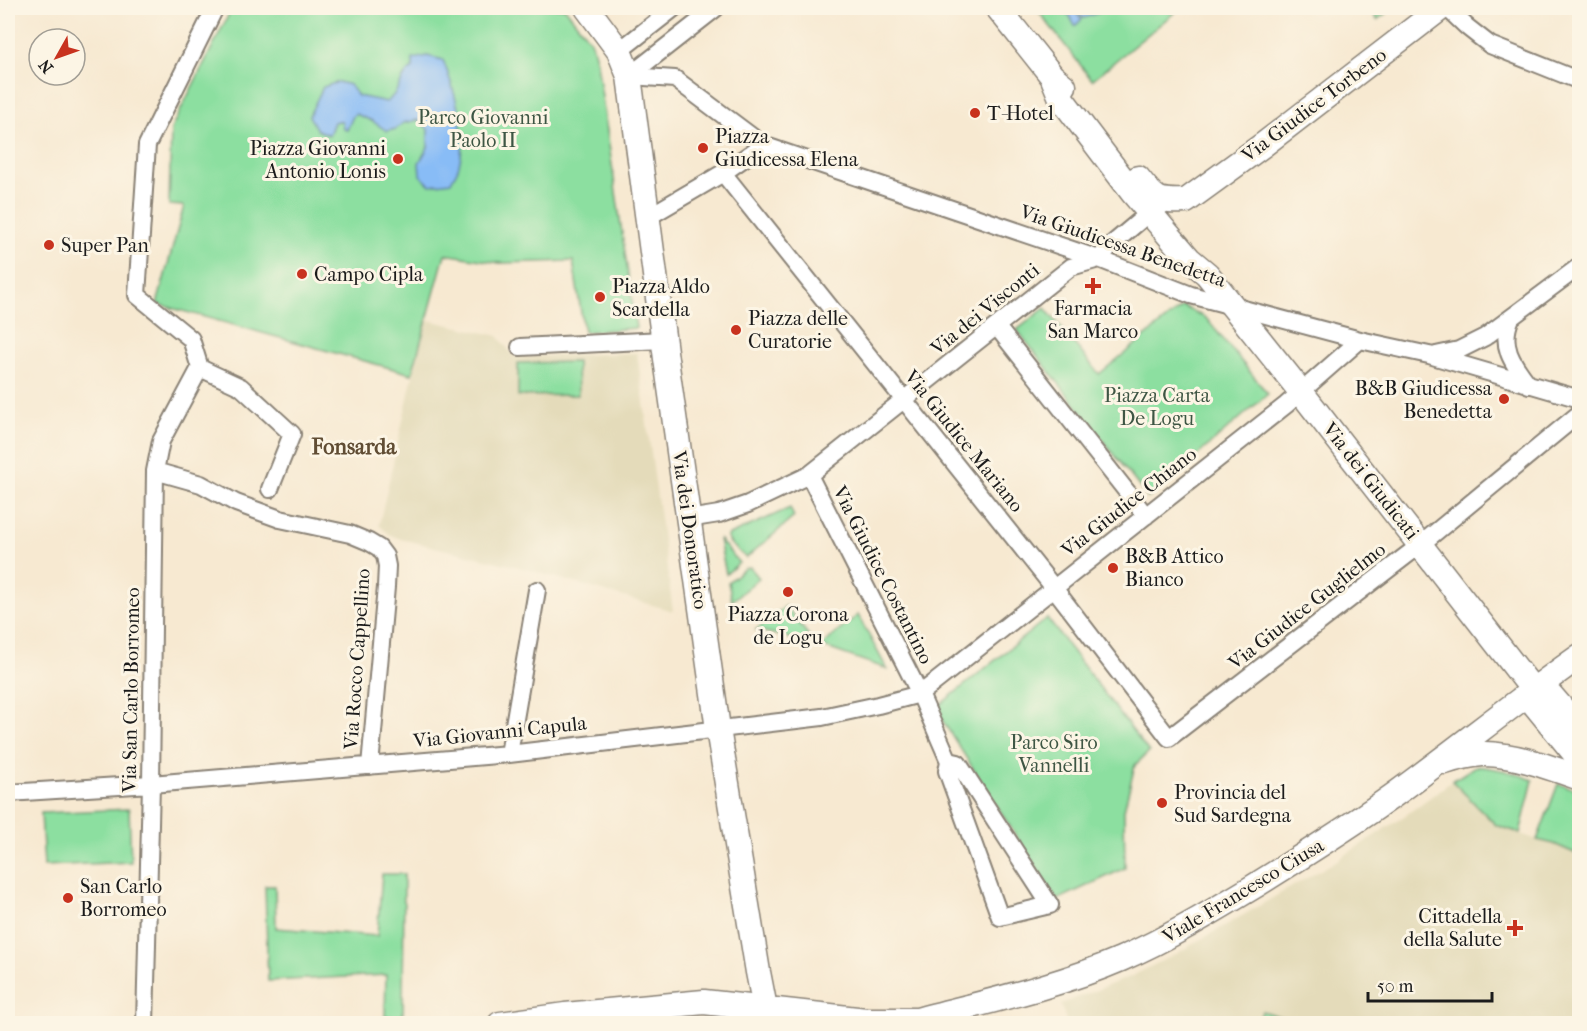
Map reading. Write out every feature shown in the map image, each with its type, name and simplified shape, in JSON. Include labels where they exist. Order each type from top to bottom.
[{"type":"street","points":[[215,8],[147,145],[136,295],[191,339],[200,368],[241,387],[292,434],[270,489]]},
{"type":"street","name":"Via dei Donoratico","points":[[587,8],[620,51],[629,76],[663,340],[718,729],[767,1016]]},
{"type":"street","points":[[620,51],[674,8]]},
{"type":"street","points":[[629,76],[716,8]]},
{"type":"street","name":"Via dei Giudicati","points":[[998,8],[1052,76],[1072,92],[1151,194],[1166,201],[1186,201],[1180,216],[1181,225],[1207,274]]},
{"type":"street","name":"Via Giudice Torbeno","points":[[1186,201],[1263,145],[1441,8]]},
{"type":"street","points":[[1447,8],[1490,45],[1580,81]]},
{"type":"street","name":"Via Giudicessa Benedetta","points":[[659,52],[675,79],[763,145],[1099,259],[1191,295],[1360,340],[1429,355],[1580,399]]},
{"type":"street","points":[[629,76],[675,79]]},
{"type":"street","name":"Via dei Giudicati","points":[[1052,76],[1061,98],[1149,213],[1190,259],[1207,274],[1234,307],[1533,690]]},
{"type":"street","points":[[648,217],[723,173],[763,145]]},
{"type":"street","name":"Via Giudice Mariano","points":[[723,173],[1054,588],[1169,738]]},
{"type":"street","name":"Via dei Visconti","points":[[688,519],[709,516],[748,504],[809,475],[1071,267],[1099,259],[1111,245],[1149,213]]},
{"type":"street","points":[[1429,355],[1459,350],[1485,338],[1580,266]]},
{"type":"street","points":[[1510,318],[1505,342],[1515,366],[1529,385]]},
{"type":"street","points":[[997,327],[1146,516]]},
{"type":"street","points":[[520,347],[663,340]]},
{"type":"street","name":"Via Giudice Chiano","points":[[920,694],[1301,392],[1360,340]]},
{"type":"street","name":"Via San Carlo Borromeo","points":[[145,1023],[155,471],[161,441],[200,368]]},
{"type":"street","name":"Via Giudice Guglielmo","points":[[1169,738],[1420,545],[1580,413]]},
{"type":"street","name":"Via Rocco Cappellino","points":[[155,471],[201,484],[236,503],[280,519],[350,534],[379,548],[385,556],[386,586],[370,766]]},
{"type":"street","name":"Via Giudice Costantino","points":[[809,475],[920,694]]},
{"type":"street","points":[[509,754],[537,590]]},
{"type":"street","name":"Viale Francesco Ciusa","points":[[500,1023],[704,1002],[767,1016],[914,1022],[1089,972],[1150,945],[1229,902],[1314,850],[1434,765],[1580,656]]},
{"type":"street","points":[[1580,729],[1549,693],[1533,690],[1535,705],[1571,752],[1580,760]]},
{"type":"street","points":[[920,694],[949,761],[947,771],[1000,917],[1050,905],[958,763],[949,761]]},
{"type":"street","name":"Via Giovanni Capula","points":[[8,793],[151,784],[509,754],[822,717],[920,694]]},
{"type":"street","points":[[1434,765],[1463,756],[1491,755],[1551,768],[1580,778]]},
{"type":"shaded area","points":[[428,320],[498,336],[514,357],[637,353],[673,611],[519,567],[401,539],[390,535],[379,525]]},
{"type":"shaded area","points":[[1452,781],[1496,825],[1554,844],[1579,855],[1579,1023],[1067,1024],[1061,1004],[1130,977],[1176,954],[1333,863],[1406,815]]},
{"type":"green space","name":"Parco Giovanni Paolo II","points":[[232,8],[565,8],[592,43],[597,63],[636,328],[584,332],[573,261],[500,263],[445,254],[412,374],[157,304],[184,206],[169,205],[171,129]]},
{"type":"green space","points":[[1036,8],[1180,8],[1092,80]]},
{"type":"green space","points":[[1370,8],[1393,8],[1377,20]]},
{"type":"green space","name":"Piazza Carta De Logu","points":[[1183,306],[1206,318],[1268,394],[1148,498],[1017,330],[1045,308],[1099,374]]},
{"type":"green space","points":[[577,362],[578,395],[518,396],[518,363]]},
{"type":"green space","points":[[790,508],[794,517],[746,558],[730,543],[727,536]]},
{"type":"green space","points":[[719,539],[739,563],[726,574]]},
{"type":"green space","points":[[750,567],[759,578],[732,601],[728,582],[745,568]]},
{"type":"green space","points":[[786,606],[815,644],[756,630]]},
{"type":"green space","points":[[858,615],[887,669],[821,646]]},
{"type":"green space","name":"Parco Siro Vannelli","points":[[1047,618],[1149,752],[1135,765],[1124,810],[1125,868],[1057,900],[935,709]]},
{"type":"green space","points":[[1476,766],[1505,771],[1533,780],[1520,833],[1496,825],[1452,781]]},
{"type":"green space","points":[[1558,784],[1579,790],[1579,855],[1554,844],[1537,840]]},
{"type":"green space","points":[[129,809],[131,862],[44,866],[41,813]]},
{"type":"green space","points":[[382,874],[404,874],[403,1016],[385,1017],[386,975],[268,981],[265,886],[275,886],[276,928],[377,936]]},
{"type":"green space","points":[[1576,1002],[1579,1003],[1579,1023],[1570,1023]]},
{"type":"green space","points":[[1262,1011],[1300,1023],[1258,1023]]},
{"type":"water","points":[[1059,8],[1069,8],[1082,19],[1075,26],[1069,15],[1062,13]]},
{"type":"water","points":[[1072,8],[1112,8],[1084,18]]},
{"type":"water","points":[[427,56],[443,60],[459,112],[461,153],[451,182],[430,185],[420,175],[419,163],[428,147],[428,129],[418,120],[403,123],[396,129],[387,131],[356,114],[347,130],[343,129],[342,122],[338,121],[334,122],[329,135],[317,130],[309,116],[323,87],[338,82],[350,85],[358,96],[387,102],[392,98],[405,75],[413,68],[413,59]]},
{"type":"place","name":"T-Hotel","points":[[975,113]]},
{"type":"place","name":"Piazza Giudicessa Elena","points":[[703,148]]},
{"type":"place","name":"Piazza Giovanni Antonio Lonis","points":[[398,159]]},
{"type":"place","name":"Super Pan","points":[[49,245]]},
{"type":"place","name":"Campo Cipla","points":[[302,274]]},
{"type":"place","name":"Farmacia San Marco","points":[[1093,286]]},
{"type":"place","name":"Piazza Aldo Scardella","points":[[600,297]]},
{"type":"place","name":"Piazza delle Curatorie","points":[[736,330]]},
{"type":"place","name":"B&B Giudicessa Benedetta","points":[[1504,399]]},
{"type":"place","name":"B&B Attico Bianco","points":[[1113,568]]},
{"type":"place","name":"Piazza Corona de Logu","points":[[788,592]]},
{"type":"place","name":"Provincia del Sud Sardegna","points":[[1162,803]]},
{"type":"place","name":"San Carlo Borromeo","points":[[68,898]]},
{"type":"place","name":"Cittadella della Salute","points":[[1515,928]]},
{"type":"district","name":"Fonsarda","points":[[354,447]]}]
